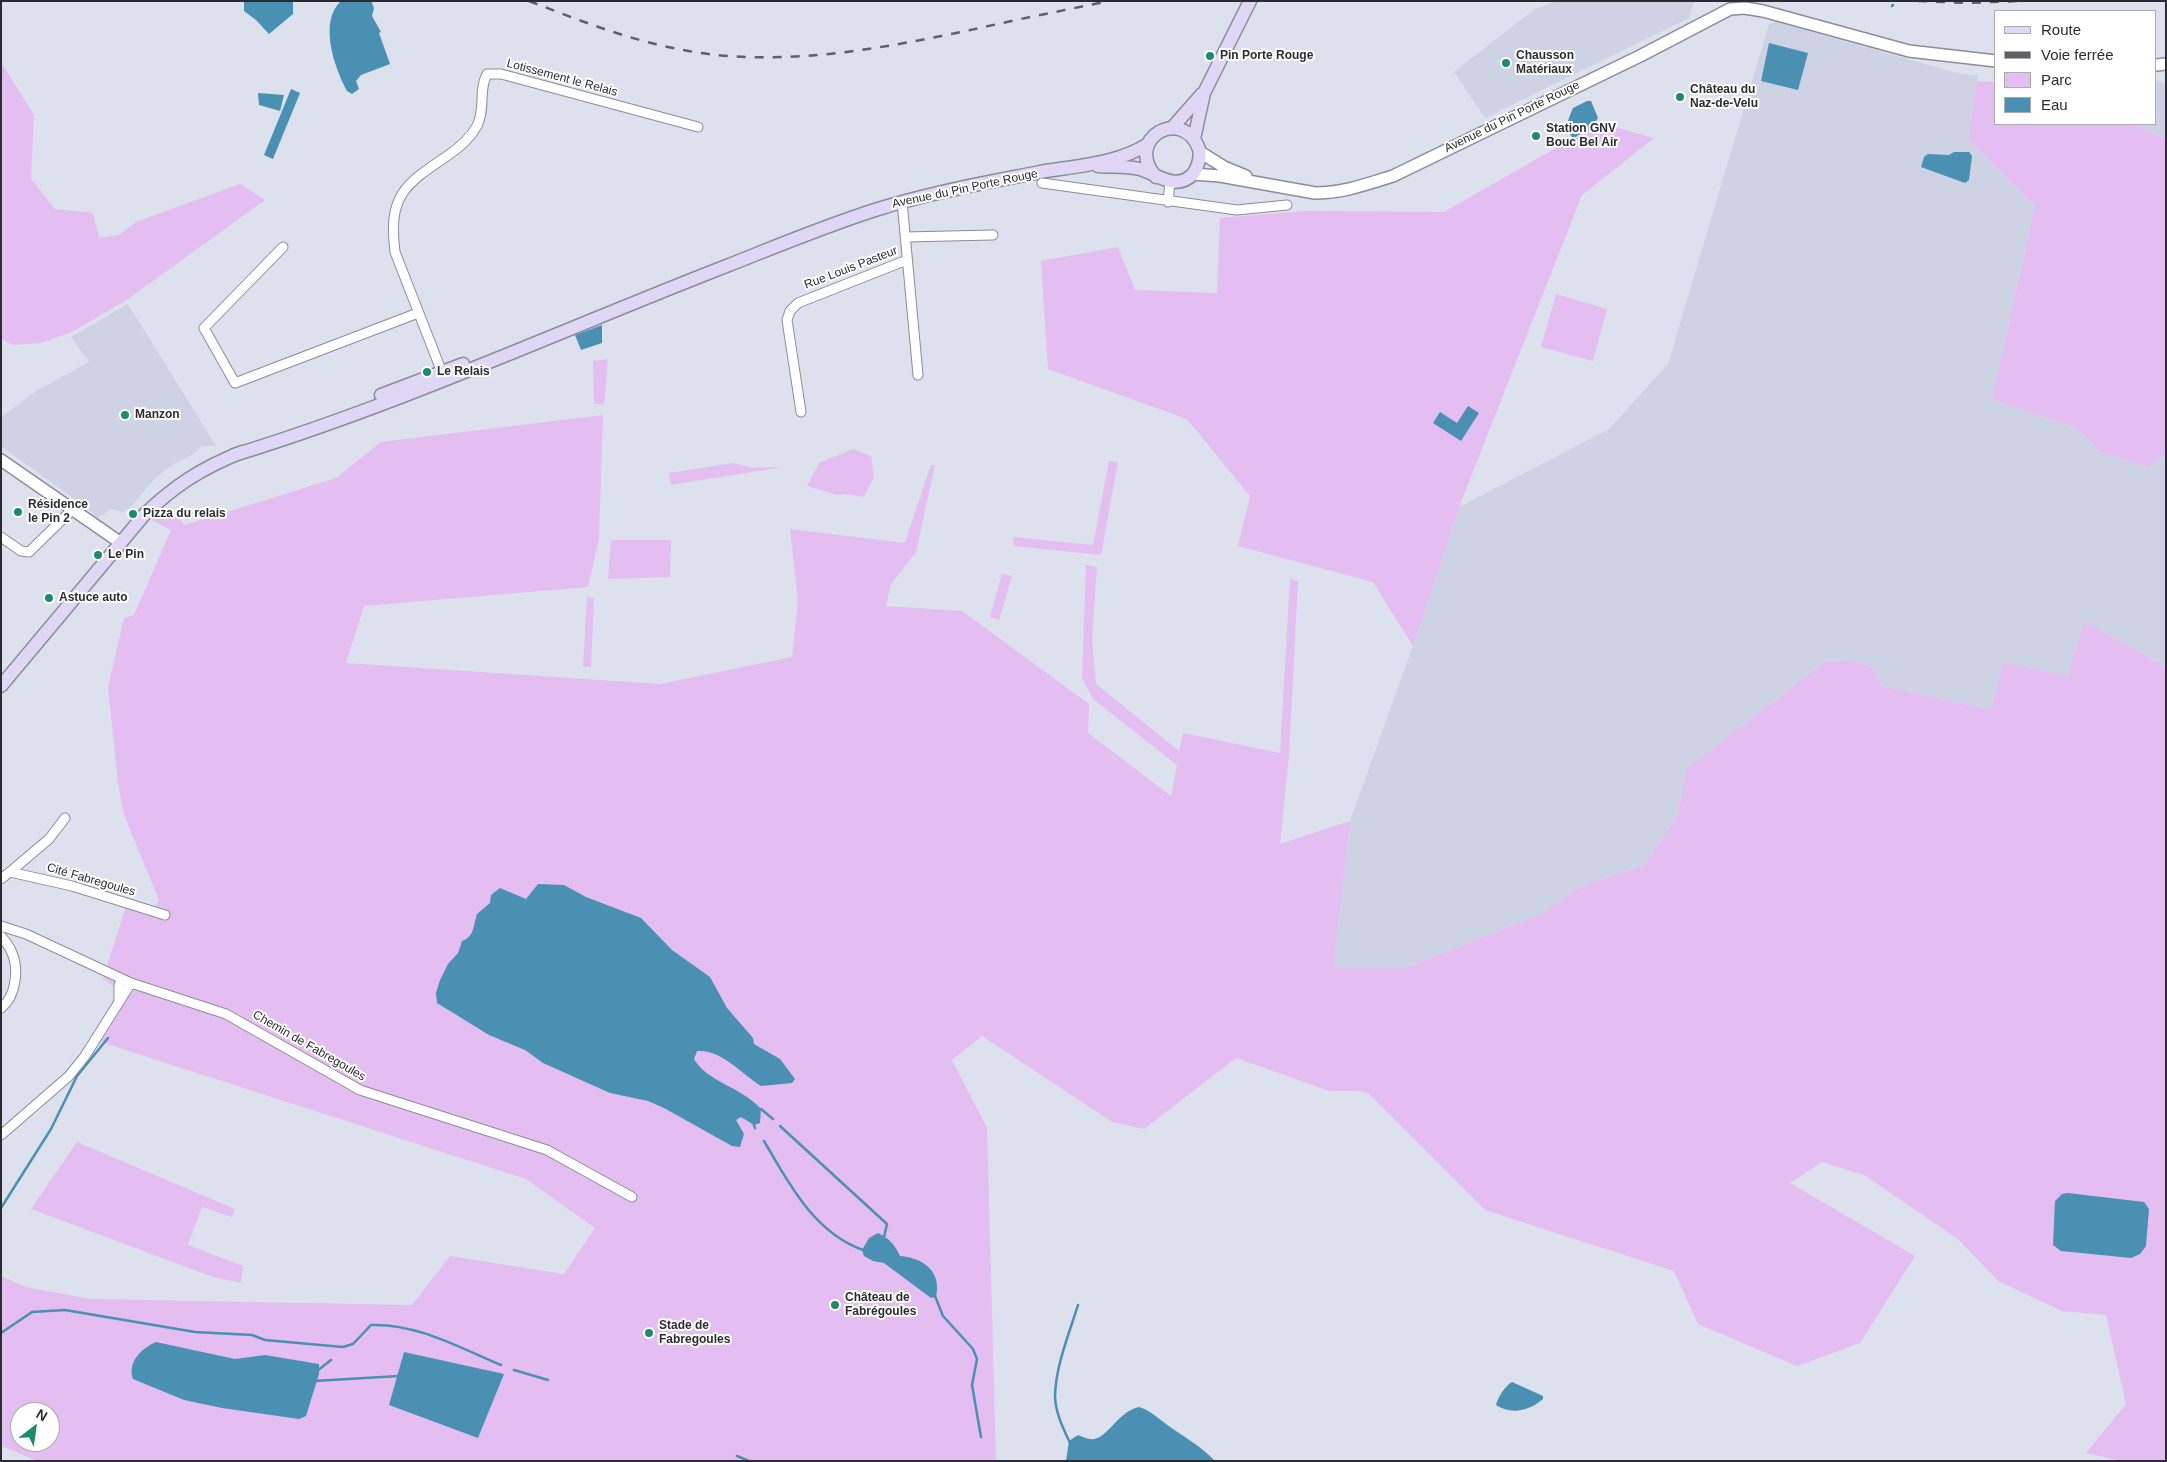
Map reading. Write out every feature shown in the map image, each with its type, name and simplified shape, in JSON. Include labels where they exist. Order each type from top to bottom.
[{"type":"main road","points":[[1194,139],[1204,93],[1250,1]]},
{"type":"main road","points":[[1172,128],[1184,130],[1194,139],[1200,152],[1199,162],[1193,174],[1184,180],[1170,182],[1156,177],[1146,162],[1148,144],[1156,134],[1172,128],[1204,93]]},
{"type":"main road","name":"Avenue du Pin Porte Rouge","points":[[1,686],[121,543],[167,492],[214,463],[310,432],[443,376],[838,222],[902,201],[985,183],[1089,165],[1130,154],[1148,144]]},
{"type":"main road","name":"Avenue du Pin Porte Rouge","points":[[1089,165],[1140,170],[1156,177]]},
{"type":"street","name":"Avenue du Pin Porte Rouge","points":[[1193,174],[1220,176],[1301,192],[1330,193],[1393,176],[1640,56],[1730,9],[1745,8],[1909,51],[1994,61]]},
{"type":"street","name":"Lotissement le Relais","points":[[443,376],[395,252],[393,231],[397,203],[406,186],[461,146],[476,126],[484,104],[482,84],[487,74],[501,74],[698,128]]},
{"type":"street","name":"Avenue du Pin Porte Rouge","points":[[1200,152],[1224,167],[1270,186]]},
{"type":"street","points":[[1168,202],[1170,182]]},
{"type":"street","name":"Avenue du Pin Porte Rouge","points":[[1042,183],[1168,202],[1237,210],[1287,205]]},
{"type":"street","name":"Rue Louis Pasteur","points":[[902,201],[918,375]]},
{"type":"street","points":[[906,237],[993,235]]},
{"type":"street","points":[[283,248],[204,328],[235,383],[418,313]]},
{"type":"street","name":"Rue Louis Pasteur","points":[[801,412],[787,320],[790,311],[798,303],[907,260]]},
{"type":"street","points":[[1,460],[121,543]]},
{"type":"street","points":[[1,537],[21,551],[29,552],[72,510]]},
{"type":"street","name":"Cité Fabregoules","points":[[1,879],[49,839],[65,818]]},
{"type":"street","name":"Cité Fabregoules","points":[[10,872],[72,886],[166,915]]},
{"type":"street","name":"Chemin de Fabregoules","points":[[1,926],[26,934],[131,984],[226,1014],[360,1090],[548,1150],[632,1197]]},
{"type":"street","points":[[1,936],[12,952],[16,970],[13,989],[1,1008]]},
{"type":"street","points":[[119,1001],[119,985],[122,979]]},
{"type":"street","points":[[1,1135],[69,1076],[85,1056],[131,984]]},
{"type":"shaded area","name":"Chausson Matériaux","points":[[1557,1],[1694,1],[1689,18],[1485,118],[1454,72],[1535,9]]},
{"type":"shaded area","points":[[1776,22],[1953,72],[1978,76],[1968,139],[2035,206],[1992,399],[2077,428],[2100,452],[2148,467],[2166,454],[2166,667],[2084,621],[2068,678],[1991,710],[1881,686],[1873,667],[1852,661],[1825,662],[1686,769],[1678,815],[1644,865],[1580,887],[1544,913],[1408,967],[1332,967],[1350,821],[1413,646],[1459,507],[1609,429],[1668,364],[1769,24]]},
{"type":"shaded area","points":[[2157,80],[2166,83],[2166,139],[2133,125],[2157,125]]},
{"type":"shaded area","points":[[128,304],[216,446],[202,446],[193,454],[174,464],[155,478],[131,507],[123,512],[112,509],[97,518],[91,511],[1,446],[1,417],[38,390],[89,362],[71,337]]},
{"type":"green space","points":[[1,62],[34,115],[31,179],[55,209],[93,213],[99,238],[119,235],[136,222],[240,184],[265,200],[128,299],[72,332],[41,343],[13,345],[1,339]]},
{"type":"green space","points":[[1977,81],[1994,82],[1994,125],[2133,125],[2166,139],[2166,454],[2148,467],[2100,452],[2077,428],[1992,399],[2035,206],[1968,139]]},
{"type":"green space","points":[[1600,123],[1654,138],[1582,195],[1459,507],[1413,646],[1373,582],[1238,546],[1250,496],[1187,419],[1048,369],[1041,261],[1118,247],[1135,290],[1217,293],[1220,218],[1307,211],[1444,212]]},
{"type":"green space","points":[[1556,294],[1607,309],[1593,361],[1541,347]]},
{"type":"green space","points":[[608,359],[604,405],[594,403],[593,361]]},
{"type":"green space","points":[[603,415],[599,539],[588,587],[364,606],[346,663],[660,684],[792,657],[798,601],[790,529],[905,543],[931,465],[935,465],[916,552],[891,584],[886,606],[962,611],[1089,704],[1088,733],[1171,796],[1177,765],[1093,699],[1082,678],[1086,565],[1097,567],[1092,638],[1096,684],[1179,751],[1183,733],[1280,753],[1290,579],[1298,581],[1289,755],[1280,844],[1350,821],[1333,967],[1408,967],[1544,913],[1580,887],[1644,865],[1678,815],[1686,769],[1825,662],[1852,661],[1873,667],[1881,686],[1991,710],[2004,662],[2068,677],[2084,621],[2166,667],[2166,1461],[2122,1461],[2086,1453],[2126,1404],[2106,1315],[2062,1311],[1998,1281],[1958,1239],[1864,1175],[1822,1162],[1790,1183],[1915,1256],[1860,1343],[1797,1366],[1698,1324],[1674,1271],[1485,1210],[1368,1093],[1330,1091],[1236,1058],[1144,1129],[1112,1122],[982,1036],[952,1060],[987,1128],[996,1461],[38,1461],[16,1452],[60,1452],[60,1402],[10,1402],[10,1450],[1,1446],[1,1276],[26,1287],[90,1299],[412,1305],[450,1256],[564,1274],[595,1228],[526,1179],[101,1042],[128,998],[103,978],[128,900],[154,908],[159,900],[124,815],[118,783],[108,687],[124,618],[134,615],[171,530],[150,519],[170,509],[185,525],[336,478],[381,442]]},
{"type":"green space","points":[[853,449],[871,456],[874,477],[864,497],[845,494],[837,495],[807,486],[819,463]]},
{"type":"green space","points":[[1109,461],[1118,462],[1101,555],[1014,546],[1013,537],[1093,545]]},
{"type":"green space","points":[[733,463],[753,468],[783,467],[671,485],[669,473]]},
{"type":"green space","points":[[611,540],[671,540],[670,577],[608,579]]},
{"type":"green space","points":[[1002,574],[1012,576],[999,620],[990,617]]},
{"type":"green space","points":[[587,597],[594,598],[591,667],[583,667]]},
{"type":"green space","points":[[77,1142],[235,1209],[232,1217],[202,1207],[188,1245],[243,1266],[241,1283],[213,1277],[31,1209]]},
{"type":"water","points":[[244,1],[293,1],[293,14],[269,34],[256,20],[244,11]]},
{"type":"water","points":[[341,1],[371,1],[374,8],[372,16],[381,32],[379,33],[390,64],[361,75],[356,81],[359,89],[352,94],[347,91],[342,82],[331,46],[331,21],[334,10]]},
{"type":"water","points":[[1769,43],[1808,53],[1798,90],[1761,81]]},
{"type":"water","points":[[291,89],[300,93],[273,159],[264,155]]},
{"type":"water","points":[[258,93],[284,95],[280,111],[259,105]]},
{"type":"water","points":[[1591,101],[1598,118],[1591,129],[1573,138],[1570,134],[1568,123],[1573,108]]},
{"type":"water","points":[[1954,152],[1969,152],[1972,156],[1969,180],[1965,183],[1921,167],[1924,157],[1928,154],[1949,155]]},
{"type":"water","points":[[602,325],[602,343],[581,350],[575,335]]},
{"type":"water","points":[[1468,406],[1479,413],[1461,441],[1433,423],[1440,412],[1457,423]]},
{"type":"water","points":[[538,884],[564,885],[586,897],[641,918],[672,950],[710,977],[727,1008],[753,1038],[754,1044],[780,1059],[795,1079],[792,1083],[761,1086],[723,1058],[706,1051],[697,1051],[694,1059],[700,1067],[753,1101],[761,1109],[760,1123],[754,1125],[741,1117],[736,1120],[744,1134],[740,1147],[732,1146],[648,1101],[610,1093],[543,1063],[525,1050],[489,1035],[437,1003],[436,993],[448,964],[458,953],[462,941],[471,933],[477,914],[490,903],[491,895],[500,888],[526,899]]},
{"type":"water","points":[[2068,1193],[2144,1202],[2149,1209],[2146,1246],[2140,1254],[2131,1258],[2061,1251],[2053,1245],[2055,1201],[2062,1194]]},
{"type":"water","points":[[878,1233],[891,1242],[900,1256],[917,1260],[929,1268],[936,1280],[936,1297],[931,1298],[884,1263],[873,1261],[864,1256],[862,1250],[869,1238]]},
{"type":"water","points":[[156,1342],[235,1359],[265,1355],[319,1364],[319,1374],[306,1416],[299,1419],[222,1408],[184,1400],[133,1379],[132,1367],[137,1356]]},
{"type":"water","points":[[404,1352],[504,1374],[478,1438],[389,1405]]},
{"type":"water","points":[[1512,1382],[1543,1396],[1543,1399],[1526,1409],[1514,1411],[1496,1405],[1502,1392]]},
{"type":"water","points":[[1139,1407],[1151,1413],[1215,1461],[1066,1461],[1069,1441],[1078,1435],[1090,1439],[1099,1437],[1126,1413]]},
{"type":"waterway","points":[[1,1208],[51,1129],[77,1076],[108,1038]]},
{"type":"waterway","points":[[761,1109],[773,1119]]},
{"type":"waterway","points":[[780,1126],[887,1224],[884,1237]]},
{"type":"waterway","points":[[764,1141],[793,1189],[816,1219],[830,1232],[863,1250]]},
{"type":"waterway","points":[[935,1296],[943,1316],[973,1349],[977,1359],[972,1385],[981,1437]]},
{"type":"waterway","points":[[1070,1443],[1058,1414],[1055,1395],[1060,1361],[1078,1305]]},
{"type":"waterway","points":[[1,1333],[32,1312],[65,1310],[195,1332],[252,1335],[265,1340],[343,1347],[353,1344],[371,1325],[388,1325],[421,1332],[438,1338],[501,1365]]},
{"type":"waterway","points":[[317,1371],[331,1360]]},
{"type":"waterway","points":[[514,1370],[548,1380]]},
{"type":"waterway","points":[[314,1381],[399,1376]]},
{"type":"waterway","points":[[737,1456],[749,1461]]},
{"type":"railway","points":[[529,1],[654,44],[711,54],[750,57],[788,57],[866,49],[942,36],[1109,1]]},
{"type":"railway","points":[[1918,1],[1968,3],[2018,1]]},
{"type":"place","name":"Pin Porte Rouge","points":[[1210,56]]},
{"type":"place","name":"Chausson Matériaux","points":[[1506,63]]},
{"type":"place","name":"Château du Naz-de-Velu","points":[[1680,97]]},
{"type":"place","name":"Station GNV Bouc Bel Air","points":[[1536,136]]},
{"type":"place","name":"Le Relais","points":[[427,372]]},
{"type":"place","name":"Manzon","points":[[125,415]]},
{"type":"place","name":"Résidence le Pin 2","points":[[18,512]]},
{"type":"place","name":"Pizza du relais","points":[[133,514]]},
{"type":"place","name":"Le Pin","points":[[98,555]]},
{"type":"place","name":"Astuce auto","points":[[49,598]]},
{"type":"place","name":"Château de Fabrégoules","points":[[835,1305]]},
{"type":"place","name":"Stade de Fabregoules","points":[[649,1333]]}]
